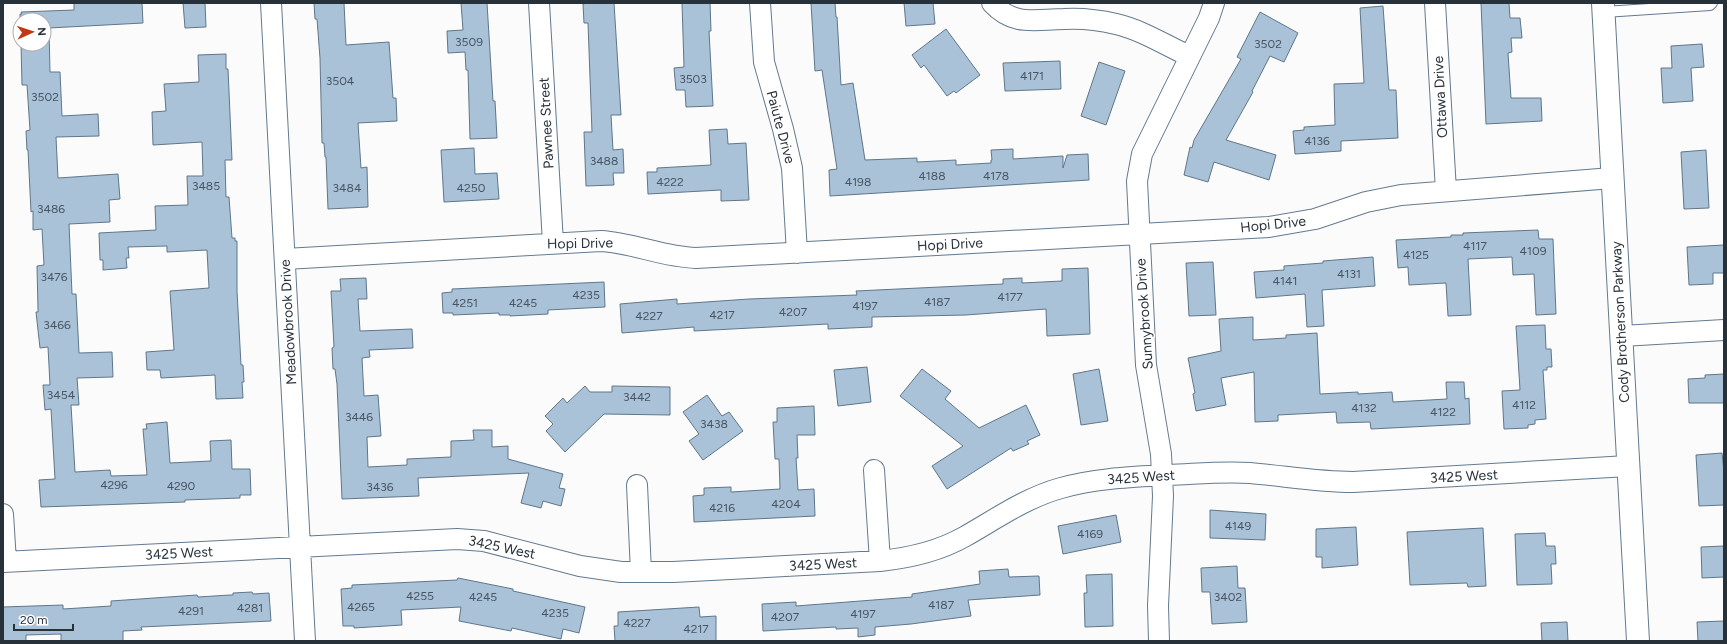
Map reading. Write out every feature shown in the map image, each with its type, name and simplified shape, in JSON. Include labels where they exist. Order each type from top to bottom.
[{"type":"main road","name":"Cody Brotherson Parkway","points":[[1603,8],[1638,641]]},
{"type":"street","name":"Meadowbrook Drive","points":[[271,3],[305,641]]},
{"type":"street","name":"Pawnee Street","points":[[539,3],[553,243]]},
{"type":"street","name":"Paiute Drive","points":[[760,3],[764,62],[783,129],[792,168],[797,253]]},
{"type":"street","points":[[992,3],[1003,13],[1020,20],[1082,19],[1117,24],[1149,36],[1189,56]]},
{"type":"street","name":"Sunnybrook Drive","points":[[1159,641],[1158,606],[1163,526],[1162,475],[1159,438],[1146,366],[1137,181],[1140,161],[1189,56],[1209,18],[1214,3]]},
{"type":"street","name":"Ottawa Drive","points":[[1435,3],[1446,191]]},
{"type":"street","name":"Hopi Drive","points":[[284,259],[553,243],[613,241],[684,258],[1139,234],[1286,225],[1315,220],[1366,202],[1384,198],[1446,191],[1612,178]]},
{"type":"street","points":[[1622,336],[1724,330]]},
{"type":"street","name":"3425 West","points":[[4,562],[444,539],[471,539],[497,544],[580,566],[641,572],[880,561],[913,556],[946,545],[963,538],[1022,503],[1060,488],[1102,480],[1162,475],[1241,473],[1353,482],[1628,466]]},
{"type":"street","points":[[874,470],[880,561]]},
{"type":"street","points":[[637,485],[641,572]]},
{"type":"street","points":[[3,514],[4,562]]},
{"type":"lane","points":[[1603,8],[1710,5],[1712,3]]},
{"type":"building","points":[[74,3],[142,3],[143,23],[52,28],[52,12],[21,12],[74,10]]},
{"type":"building","points":[[183,3],[205,3],[206,27],[185,28]]},
{"type":"building","points":[[314,3],[344,3],[346,45],[389,42],[393,98],[396,98],[397,121],[358,123],[361,168],[367,167],[368,207],[328,209],[326,157],[324,143],[322,143],[320,58],[317,19],[315,19]]},
{"type":"building","points":[[461,3],[487,3],[493,101],[495,101],[497,138],[470,139],[468,70],[466,70],[465,52],[448,53],[447,31],[463,30]]},
{"type":"building","points":[[614,3],[621,115],[611,115],[613,150],[623,149],[624,173],[613,173],[614,185],[586,186],[584,132],[592,132],[588,23],[584,23],[583,4]]},
{"type":"building","points":[[682,3],[710,3],[711,31],[709,31],[713,106],[686,107],[685,90],[676,90],[674,68],[684,67]]},
{"type":"building","points":[[811,3],[835,3],[841,85],[853,83],[865,160],[917,158],[917,162],[956,160],[956,165],[991,163],[991,150],[1013,149],[1013,159],[1063,156],[1063,168],[1067,155],[1088,154],[1089,180],[830,196],[829,170],[837,169],[822,70],[815,71]]},
{"type":"building","points":[[904,3],[933,3],[935,24],[906,26]]},
{"type":"building","points":[[1481,3],[1509,3],[1510,18],[1520,18],[1522,38],[1511,38],[1512,52],[1508,53],[1511,98],[1541,98],[1542,121],[1486,124]]},
{"type":"building","points":[[1383,6],[1389,90],[1396,90],[1398,138],[1341,141],[1341,151],[1295,154],[1293,131],[1304,130],[1304,127],[1335,125],[1334,84],[1364,83],[1360,8]]},
{"type":"building","points":[[1260,12],[1298,33],[1284,62],[1270,56],[1252,91],[1253,92],[1226,140],[1276,155],[1269,180],[1214,162],[1208,182],[1184,175],[1190,147],[1192,148],[1194,140],[1241,59],[1237,57]]},
{"type":"building","points":[[946,29],[980,75],[956,93],[954,91],[947,96],[924,65],[921,68],[912,55]]},
{"type":"building","points":[[1702,44],[1704,67],[1691,68],[1693,101],[1663,103],[1661,68],[1672,68],[1671,46]]},
{"type":"building","points":[[21,52],[50,52],[50,72],[60,72],[62,116],[98,114],[99,136],[56,137],[58,178],[118,174],[120,199],[109,200],[110,222],[69,224],[72,294],[76,294],[79,353],[112,352],[113,377],[77,378],[79,405],[71,405],[75,472],[110,470],[111,476],[147,475],[143,429],[147,429],[146,424],[167,422],[170,463],[211,461],[210,441],[231,440],[232,469],[250,469],[251,495],[240,495],[240,498],[185,500],[185,502],[41,507],[39,480],[55,479],[51,409],[45,410],[43,385],[50,385],[48,347],[40,348],[36,312],[38,312],[37,266],[44,265],[42,229],[33,230],[33,211],[31,212],[26,131],[30,130],[27,85],[22,85]]},
{"type":"building","points":[[226,54],[232,160],[225,160],[226,197],[229,197],[232,238],[235,238],[235,241],[237,241],[237,291],[241,365],[243,365],[244,382],[242,382],[243,398],[216,399],[215,375],[161,378],[160,370],[147,370],[146,352],[174,350],[170,291],[209,288],[207,250],[167,252],[167,246],[128,247],[129,258],[126,258],[127,268],[103,270],[103,260],[100,260],[99,233],[156,230],[155,206],[188,205],[187,176],[203,176],[202,142],[153,145],[152,112],[166,111],[164,84],[199,82],[198,55]]},
{"type":"building","points":[[1060,61],[1061,89],[1005,91],[1003,63]]},
{"type":"building","points":[[1099,62],[1125,71],[1106,125],[1081,116]]},
{"type":"building","points":[[727,129],[728,144],[746,143],[749,200],[721,201],[721,190],[648,194],[647,172],[657,172],[657,168],[711,165],[709,130]]},
{"type":"building","points":[[474,148],[475,174],[497,173],[499,199],[444,202],[441,150]]},
{"type":"building","points":[[1706,150],[1709,208],[1684,209],[1681,152]]},
{"type":"building","points":[[1538,230],[1539,239],[1553,239],[1556,314],[1536,315],[1534,274],[1513,275],[1512,257],[1468,259],[1471,315],[1448,316],[1446,283],[1409,285],[1408,267],[1398,268],[1396,240],[1451,237],[1451,235],[1463,235],[1463,233]]},
{"type":"building","points":[[1724,245],[1724,273],[1713,273],[1713,284],[1689,285],[1687,247]]},
{"type":"building","points":[[1373,257],[1375,286],[1322,290],[1324,326],[1307,327],[1305,294],[1256,298],[1254,272],[1284,270],[1284,266],[1323,263],[1323,261]]},
{"type":"building","points":[[1213,262],[1216,315],[1189,316],[1186,263]]},
{"type":"building","points":[[1088,268],[1090,334],[1047,336],[1046,309],[966,315],[872,317],[872,327],[828,329],[828,324],[694,331],[694,327],[622,333],[620,304],[677,299],[677,304],[749,299],[857,295],[856,291],[1003,284],[1003,279],[1022,278],[1022,283],[1062,281],[1062,269]]},
{"type":"building","points":[[366,278],[367,299],[358,299],[360,331],[412,329],[413,348],[369,350],[370,357],[362,358],[364,396],[378,395],[381,436],[367,437],[368,467],[407,465],[407,459],[451,457],[451,441],[474,440],[473,430],[492,430],[492,447],[508,446],[508,459],[563,474],[559,488],[565,489],[561,506],[543,501],[541,508],[521,503],[529,473],[418,478],[419,496],[342,499],[337,384],[335,369],[333,369],[332,348],[334,347],[331,291],[341,291],[340,279]]},
{"type":"building","points":[[604,282],[605,307],[548,310],[548,314],[510,316],[499,315],[499,313],[453,315],[453,313],[443,313],[442,293],[452,292],[452,289]]},
{"type":"building","points":[[1253,317],[1253,340],[1286,338],[1286,335],[1317,333],[1320,394],[1392,392],[1393,402],[1447,399],[1446,382],[1464,382],[1465,399],[1469,398],[1470,424],[1371,429],[1370,422],[1337,423],[1336,412],[1278,415],[1278,421],[1255,422],[1254,372],[1221,378],[1226,405],[1196,411],[1193,394],[1195,393],[1188,358],[1221,351],[1219,319]]},
{"type":"building","points":[[1545,325],[1546,349],[1551,349],[1552,367],[1547,367],[1547,370],[1543,370],[1546,419],[1535,420],[1535,424],[1528,425],[1528,428],[1504,429],[1502,391],[1520,390],[1516,326]]},
{"type":"building","points":[[867,367],[871,402],[838,406],[834,370]]},
{"type":"building","points":[[922,369],[951,391],[945,399],[979,428],[1026,405],[1040,435],[1027,441],[1029,444],[1013,451],[1011,448],[947,489],[932,466],[963,446],[900,396]]},
{"type":"building","points":[[1099,369],[1108,421],[1081,425],[1073,374]]},
{"type":"building","points":[[1724,374],[1724,403],[1689,403],[1688,379],[1705,378],[1705,375]]},
{"type":"building","points":[[585,386],[590,392],[612,392],[612,386],[670,387],[670,415],[604,414],[565,452],[546,431],[553,424],[545,416],[563,398],[567,403]]},
{"type":"building","points":[[707,395],[722,416],[729,412],[743,431],[703,460],[689,441],[699,434],[683,412]]},
{"type":"building","points":[[814,406],[815,435],[797,435],[798,458],[796,458],[798,490],[814,489],[815,516],[694,522],[693,496],[704,495],[704,488],[731,487],[731,492],[780,489],[779,459],[775,459],[773,422],[777,422],[777,408]]},
{"type":"building","points":[[1722,453],[1724,472],[1724,505],[1699,506],[1696,455]]},
{"type":"building","points":[[1210,510],[1266,514],[1265,540],[1210,538]]},
{"type":"building","points":[[1116,515],[1121,542],[1063,554],[1058,526]]},
{"type":"building","points":[[1356,527],[1358,565],[1322,568],[1322,557],[1316,557],[1316,529]]},
{"type":"building","points":[[1483,528],[1486,586],[1468,587],[1467,583],[1410,585],[1407,532]]},
{"type":"building","points":[[1545,533],[1546,546],[1555,546],[1556,564],[1551,564],[1552,584],[1517,585],[1515,534]]},
{"type":"building","points":[[1724,546],[1724,577],[1702,578],[1701,547]]},
{"type":"building","points":[[1237,566],[1238,588],[1245,588],[1247,622],[1212,624],[1210,592],[1202,592],[1201,568]]},
{"type":"building","points":[[1008,569],[1009,577],[1039,576],[1040,595],[968,600],[971,616],[875,627],[875,635],[858,637],[858,628],[836,629],[836,627],[763,631],[762,604],[796,602],[796,606],[912,597],[912,594],[980,584],[979,571]]},
{"type":"building","points":[[1112,574],[1113,626],[1085,627],[1084,593],[1087,593],[1086,575]]},
{"type":"building","points":[[458,578],[513,589],[513,591],[585,607],[579,633],[563,629],[561,639],[512,628],[511,631],[459,621],[461,607],[401,610],[402,625],[354,628],[354,626],[343,626],[341,589],[352,588],[352,585],[457,580]]},
{"type":"building","points":[[252,592],[253,594],[269,593],[271,621],[141,627],[142,630],[123,631],[123,641],[61,641],[61,634],[26,635],[26,641],[3,641],[3,607],[63,605],[63,609],[111,606],[111,601],[197,595],[198,597],[233,595],[233,593]]},
{"type":"building","points":[[699,607],[700,617],[716,616],[716,641],[615,641],[614,626],[618,626],[618,612]]},
{"type":"building","points":[[1724,621],[1724,641],[1698,641],[1697,622]]},
{"type":"building","points":[[1567,622],[1568,641],[1542,641],[1541,623]]}]
